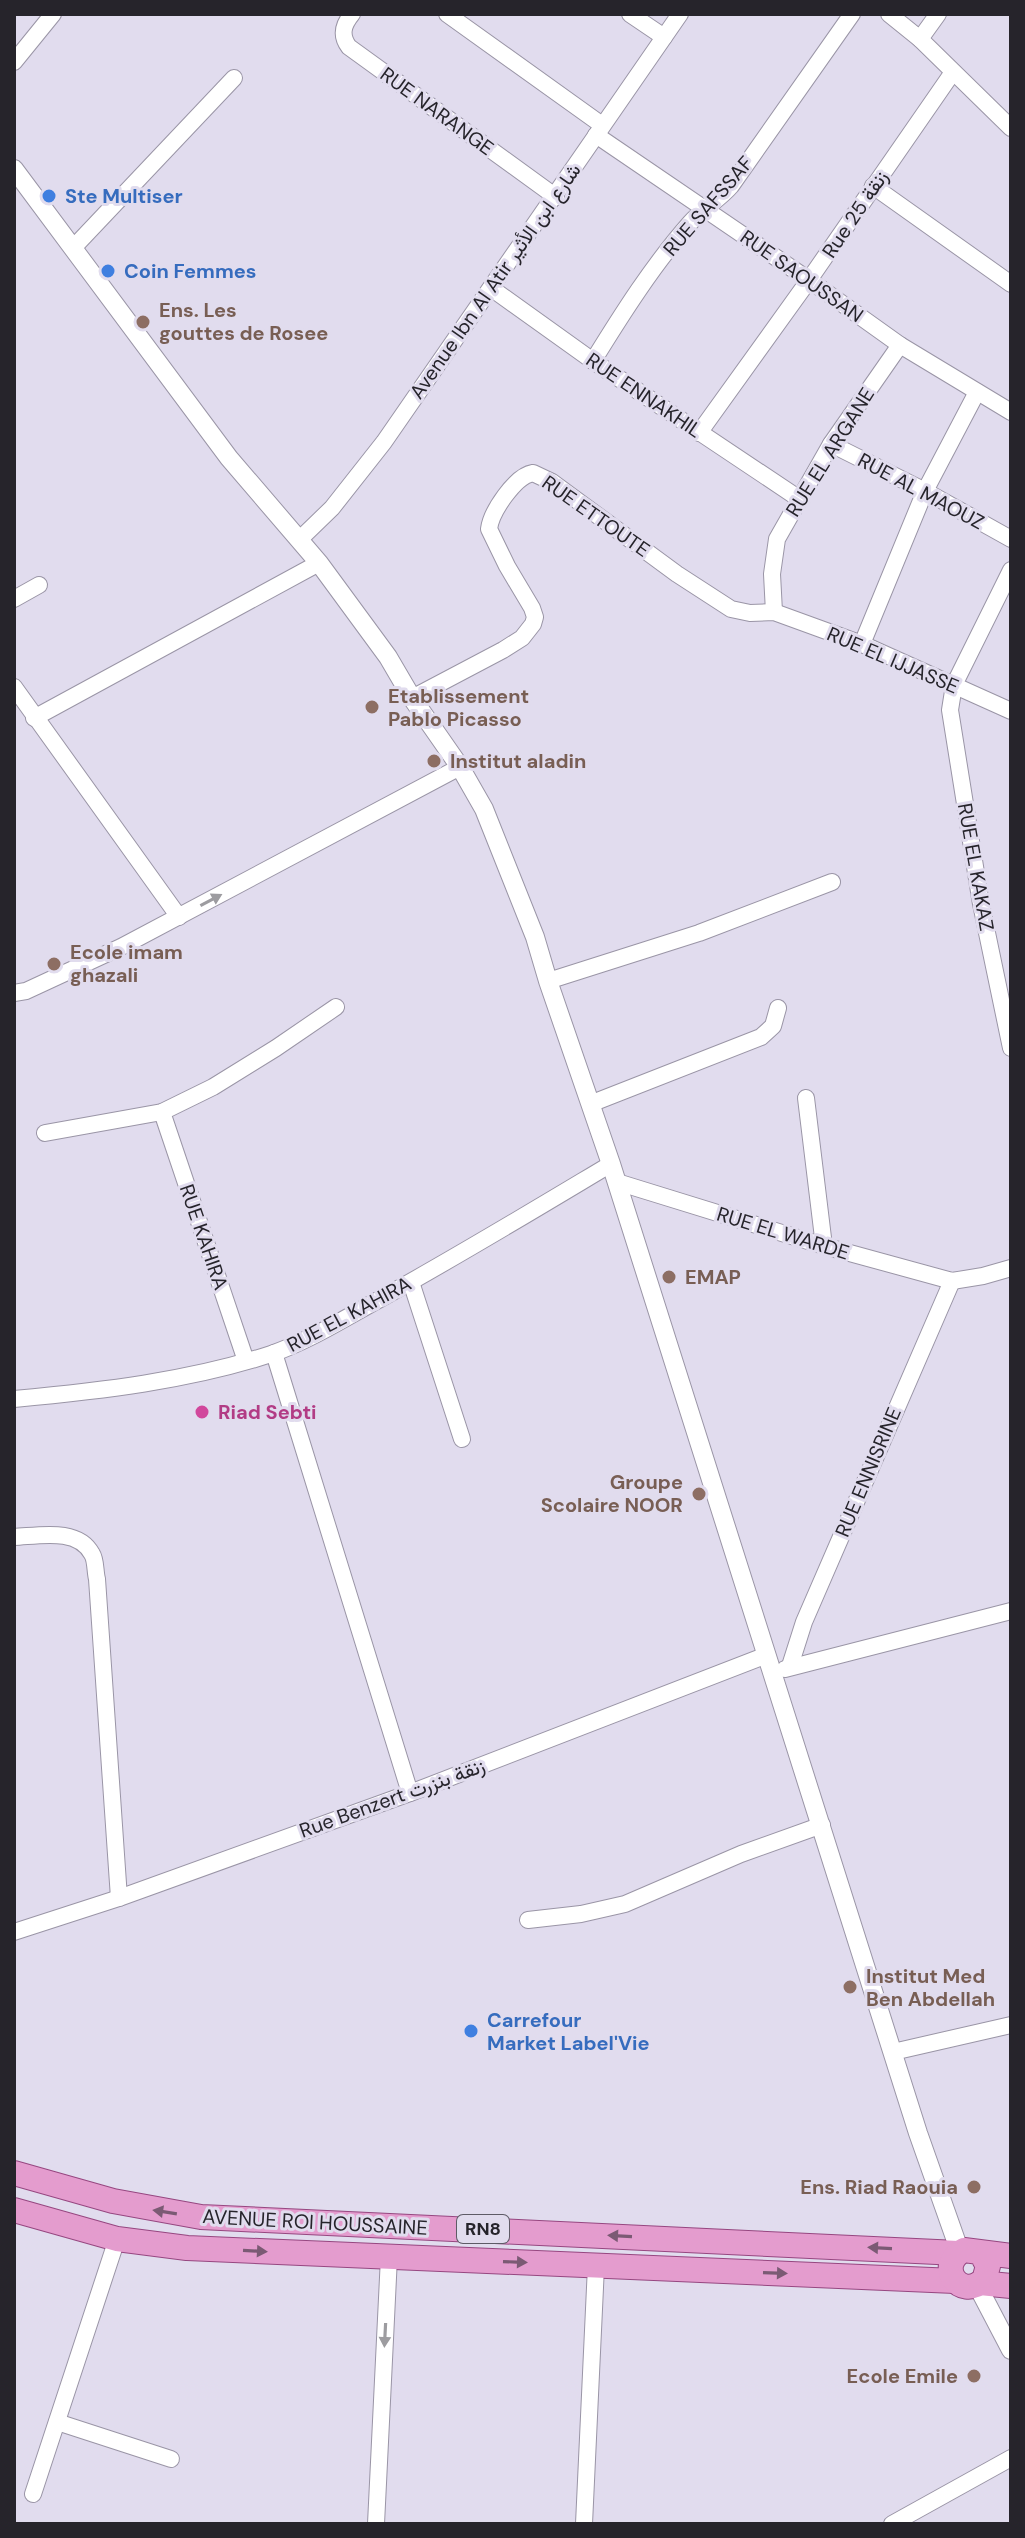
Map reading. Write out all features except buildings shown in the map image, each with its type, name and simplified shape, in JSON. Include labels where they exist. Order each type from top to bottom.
[{"type":"main road","name":"AVENUE ROI HOUSSAINE","points":[[14,2173],[113,2201],[201,2217],[1011,2256]]},
{"type":"main road","name":"AVENUE ROI HOUSSAINE","points":[[14,2210],[117,2239],[187,2248],[1011,2286]]},
{"type":"main road","points":[[966,2252],[988,2266],[986,2275],[971,2283],[950,2269],[952,2260],[966,2252]]},
{"type":"street","points":[[14,62],[53,14]]},
{"type":"street","name":"RUE NARANGE","points":[[352,14],[343,28],[349,47],[556,197]]},
{"type":"street","points":[[447,14],[599,130]]},
{"type":"street","points":[[630,14],[664,37]]},
{"type":"street","name":"Avenue Ibn Al Atir شارع ابن الأثير","points":[[300,539],[332,508],[384,442],[680,14]]},
{"type":"street","name":"RUE SAFSSAF","points":[[593,361],[672,245],[692,220],[720,199],[731,186],[852,14]]},
{"type":"street","points":[[889,14],[920,39],[1011,128]]},
{"type":"street","points":[[920,39],[938,14]]},
{"type":"street","name":"Rue 25 زنقة","points":[[699,433],[953,72]]},
{"type":"street","points":[[74,247],[234,78]]},
{"type":"street","name":"RUE SAOUSSAN","points":[[599,130],[705,210],[900,345],[1011,412]]},
{"type":"street","points":[[14,169],[229,458],[319,563],[388,657],[484,809],[535,937],[614,1173],[918,2133],[966,2252]]},
{"type":"street","points":[[873,186],[1011,284]]},
{"type":"street","name":"RUE ENNAKHIL","points":[[491,288],[593,361],[798,498]]},
{"type":"street","name":"RUE EL ARGANE","points":[[774,612],[772,574],[777,539],[831,444],[900,345]]},
{"type":"street","points":[[862,644],[925,491],[977,392]]},
{"type":"street","name":"RUE AL MAOUZ","points":[[831,444],[1011,539]]},
{"type":"street","name":"RUE ETTOUTE","points":[[412,698],[503,650],[522,638],[533,624],[535,617],[532,608],[489,529],[494,513],[520,478],[527,474],[533,473],[552,482],[677,574],[731,609],[750,613],[774,612]]},
{"type":"street","points":[[34,718],[319,563]]},
{"type":"street","points":[[954,685],[1011,570]]},
{"type":"street","points":[[14,599],[39,585]]},
{"type":"street","name":"RUE EL IJJASSE","points":[[774,612],[862,644],[1011,711]]},
{"type":"street","name":"RUE EL KAKAZ","points":[[954,685],[950,710],[981,904],[1011,1048]]},
{"type":"street","points":[[14,687],[179,917]]},
{"type":"street","points":[[14,993],[26,991],[108,954],[460,767]]},
{"type":"street","points":[[548,981],[699,933],[832,882]]},
{"type":"street","points":[[45,1133],[162,1112],[226,1079],[336,1007]]},
{"type":"street","points":[[590,1104],[761,1037],[773,1026],[778,1008]]},
{"type":"street","points":[[806,1098],[824,1246]]},
{"type":"street","name":"RUE KAHIRA","points":[[162,1112],[246,1361]]},
{"type":"street","name":"RUE EL WARDE","points":[[614,1173],[824,1246],[952,1281]]},
{"type":"street","name":"RUE EL KAHIRA","points":[[14,1399],[172,1378],[274,1353],[314,1335],[614,1173]]},
{"type":"street","points":[[952,1281],[1011,1268]]},
{"type":"street","name":"RUE ENNISRINE","points":[[790,1666],[804,1622],[952,1281]]},
{"type":"street","points":[[411,1282],[462,1439]]},
{"type":"street","points":[[274,1353],[410,1793]]},
{"type":"street","points":[[14,1537],[60,1535],[80,1542],[92,1554],[119,1898]]},
{"type":"street","points":[[774,1676],[790,1666],[1011,1611]]},
{"type":"street","name":"Rue Benzert زنقة بنزرت","points":[[14,1932],[119,1898],[410,1793],[767,1655]]},
{"type":"street","points":[[528,1920],[581,1914],[625,1904],[741,1854],[822,1825]]},
{"type":"street","points":[[893,2052],[1011,2025]]},
{"type":"street","points":[[33,2494],[117,2239]]},
{"type":"street","points":[[376,2524],[389,2257]]},
{"type":"street","points":[[584,2524],[596,2266]]},
{"type":"street","points":[[971,2283],[1011,2350]]},
{"type":"street","points":[[57,2422],[171,2459]]},
{"type":"street","points":[[892,2524],[1011,2458]]},
{"type":"place","name":"Ste Multiser","points":[[49,196]]},
{"type":"place","name":"Coin Femmes","points":[[108,271]]},
{"type":"place","name":"Ens. Les gouttes de Rosee","points":[[143,322]]},
{"type":"place","name":"Etablissement Pablo Picasso","points":[[372,707]]},
{"type":"place","name":"Institut aladin","points":[[434,761]]},
{"type":"place","name":"Ecole imam ghazali","points":[[54,964]]},
{"type":"place","name":"EMAP","points":[[669,1277]]},
{"type":"place","name":"Riad Sebti","points":[[202,1412]]},
{"type":"place","name":"Groupe Scolaire NOOR","points":[[699,1494]]},
{"type":"place","name":"Institut Med Ben Abdellah","points":[[850,1987]]},
{"type":"place","name":"Carrefour Market Label'Vie","points":[[471,2031]]},
{"type":"place","name":"Ens. Riad Raouia","points":[[974,2187]]},
{"type":"place","name":"Ecole Emile","points":[[974,2376]]}]
